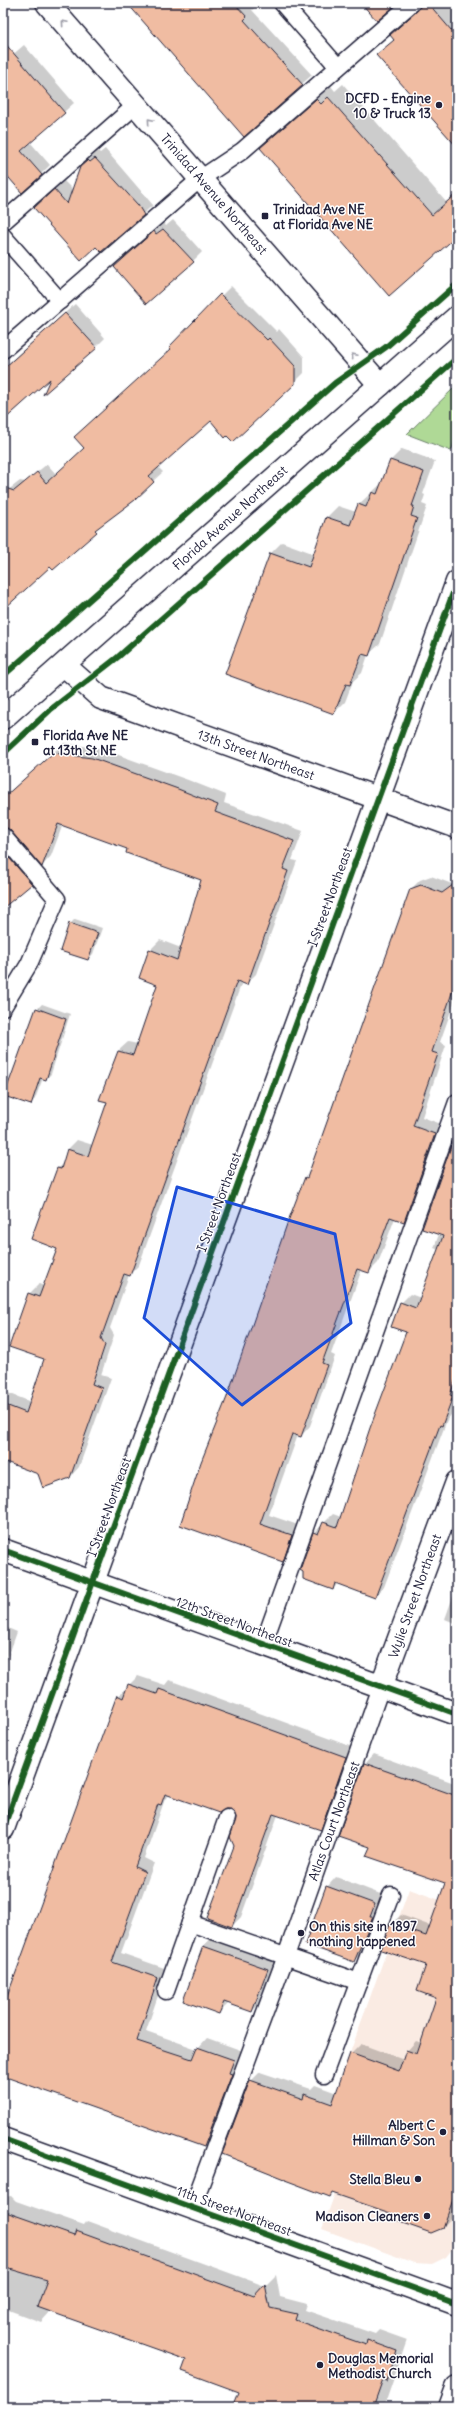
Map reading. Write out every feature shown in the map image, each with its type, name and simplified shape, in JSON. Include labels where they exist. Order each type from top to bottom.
[{"type":"street","name":"Trinidad Avenue Northeast","points":[[47,3],[380,385]]},
{"type":"street","name":"Florida Avenue Northeast","points":[[3,718],[457,318]]},
{"type":"street","name":"I Street Northeast","points":[[3,1829],[457,582]]},
{"type":"street","name":"13th Street Northeast","points":[[64,665],[101,698],[457,828]]},
{"type":"street","name":"Wylie Street Northeast","points":[[381,1687],[457,1482]]},
{"type":"street","name":"12th Street Northeast","points":[[3,1550],[457,1714]]},
{"type":"street","name":"11th Street Northeast","points":[[3,2139],[457,2304]]},
{"type":"street","points":[[450,2407],[457,2388]]},
{"type":"lane","points":[[282,3],[338,67]]},
{"type":"lane","points":[[3,350],[200,179],[242,152],[412,3]]},
{"type":"lane","points":[[3,222],[136,105]]},
{"type":"lane","points":[[3,236],[60,301]]},
{"type":"lane","points":[[3,836],[57,899],[29,964],[3,1007]]},
{"type":"lane","points":[[263,1644],[457,1102]]},
{"type":"lane","name":"Atlas Court Northeast","points":[[192,2208],[286,1956],[381,1687]]},
{"type":"lane","points":[[166,1990],[227,1818]]},
{"type":"lane","points":[[324,2075],[391,1895]]},
{"type":"lane","points":[[190,1923],[359,1982]]},
{"type":"highlighted area","points":[[177,1187],[335,1234],[351,1323],[242,1405],[144,1318]]},
{"type":"shaded area","points":[[409,1889],[457,1906],[457,2243],[446,2257],[432,2264],[414,2263],[322,2229],[382,2065],[350,2053]]},
{"type":"green space","points":[[457,385],[457,435],[451,451],[407,434]]},
{"type":"building","points":[[127,3],[234,3],[247,17],[244,20],[303,85],[244,137]]},
{"type":"building","points":[[361,3],[398,3],[377,21]]},
{"type":"building","name":"DCFD - Engine 10 & Truck 13","points":[[421,3],[428,3],[457,37],[457,147],[376,55],[394,40],[390,35],[418,10]]},
{"type":"building","points":[[3,41],[65,113],[21,151],[42,175],[22,193],[3,171]]},
{"type":"building","points":[[328,97],[432,215],[457,193],[457,236],[389,296],[260,148],[316,99],[321,104]]},
{"type":"building","points":[[95,158],[138,205],[144,215],[101,252],[96,247],[81,261],[34,208],[54,189],[67,204],[80,167],[88,160],[90,162]]},
{"type":"building","points":[[163,229],[194,262],[146,304],[114,267],[154,231],[156,234]]},
{"type":"building","points":[[220,294],[267,340],[269,338],[295,366],[295,384],[233,442],[227,436],[225,438],[211,421],[149,476],[154,482],[135,500],[95,530],[97,532],[53,570],[50,567],[3,610],[3,487],[14,491],[37,472],[46,483],[84,448],[74,437],[171,349],[169,347]]},
{"type":"building","points":[[65,313],[97,348],[43,395],[50,379],[3,421],[3,369]]},
{"type":"building","points":[[390,460],[424,472],[412,506],[414,506],[411,516],[417,518],[369,656],[362,654],[350,685],[346,684],[334,714],[225,674],[270,553],[309,567],[326,517],[350,525],[358,504],[366,507],[372,492],[377,494]]},
{"type":"building","points":[[53,753],[92,758],[178,789],[218,805],[215,812],[294,841],[283,869],[288,871],[247,985],[237,981],[130,1276],[124,1274],[101,1338],[105,1345],[92,1384],[102,1388],[70,1478],[43,1488],[38,1474],[3,1461],[3,1404],[26,1413],[44,1359],[9,1347],[28,1293],[39,1297],[57,1249],[31,1239],[57,1168],[61,1169],[67,1149],[88,1156],[107,1102],[99,1100],[118,1051],[133,1055],[157,985],[139,978],[149,949],[177,960],[201,880],[126,853],[127,849],[58,824],[42,867],[10,830],[3,827],[3,798]]},
{"type":"building","points":[[3,851],[32,884],[3,908]]},
{"type":"building","points":[[457,882],[457,978],[432,1052],[438,1054],[413,1126],[435,1134],[404,1222],[390,1217],[369,1273],[357,1269],[322,1363],[327,1365],[301,1437],[292,1434],[260,1524],[292,1535],[283,1562],[180,1525],[201,1462],[227,1397],[287,1224],[305,1177],[307,1178],[410,889],[421,885],[442,893]]},
{"type":"building","points":[[69,923],[98,933],[88,960],[60,951]]},
{"type":"building","points":[[36,1008],[66,1019],[46,1080],[40,1078],[31,1105],[4,1096]]},
{"type":"building","points":[[453,1141],[457,1142],[457,1376],[450,1395],[453,1396],[442,1426],[440,1425],[375,1598],[335,1583],[333,1590],[303,1579],[303,1572],[300,1570],[313,1532],[318,1534],[323,1522],[337,1527],[370,1428],[406,1332],[391,1327],[400,1302],[416,1308],[443,1236],[422,1229]]},
{"type":"building","points":[[128,1684],[157,1694],[159,1689],[346,1757],[321,1830],[273,1814],[232,1927],[207,1918],[234,1846],[230,1837],[236,1817],[231,1809],[225,1809],[219,1813],[165,1794],[161,1805],[158,1804],[135,1867],[145,1872],[112,1962],[158,1978],[137,2041],[192,2059],[197,2047],[234,2060],[229,2073],[232,2074],[204,2147],[3,2076],[3,2008],[117,1695],[123,1698]]},
{"type":"building","points":[[364,1763],[457,1796],[457,2188],[443,2228],[431,2233],[394,2220],[396,2215],[332,2193],[330,2197],[222,2154],[250,2080],[303,2099],[304,2094],[332,2104],[350,2053],[399,2071],[406,2050],[417,2054],[436,1998],[417,1991],[426,1965],[381,1950],[390,1924],[426,1936],[445,1883],[366,1856],[370,1847],[338,1836]]},
{"type":"building","points":[[326,1886],[375,1904],[370,1917],[373,1917],[354,1962],[305,1944]]},
{"type":"building","points":[[203,1946],[268,1969],[252,2012],[224,2002],[219,2014],[183,2001]]},
{"type":"building","points":[[3,2211],[74,2236],[76,2231],[254,2296],[265,2284],[270,2308],[297,2314],[295,2320],[366,2345],[367,2340],[397,2351],[387,2381],[383,2379],[373,2407],[233,2407],[239,2392],[182,2371],[186,2360],[37,2307],[47,2280],[3,2267]]},
{"type":"cycle path","points":[[3,676],[335,383],[386,347],[457,284]]},
{"type":"cycle path","points":[[3,754],[50,710],[118,657],[457,358]]},
{"type":"cycle path","points":[[3,1829],[457,582]]},
{"type":"cycle path","points":[[3,1550],[457,1714]]},
{"type":"cycle path","points":[[3,2139],[457,2304]]},
{"type":"place","name":"DCFD - Engine 10 & Truck 13","points":[[439,105]]},
{"type":"place","name":"Trinidad Ave NE at Florida Ave NE","points":[[265,216]]},
{"type":"place","name":"Florida Ave NE at 13th St NE","points":[[35,742]]},
{"type":"place","name":"On this site in 1897 nothing happened","points":[[301,1933]]},
{"type":"place","name":"Albert C Hillman & Son","points":[[443,2132]]},
{"type":"place","name":"Stella Bleu","points":[[418,2179]]},
{"type":"place","name":"Madison Cleaners","points":[[427,2216]]},
{"type":"place","name":"Douglas Memorial Methodist Church","points":[[320,2365]]}]
